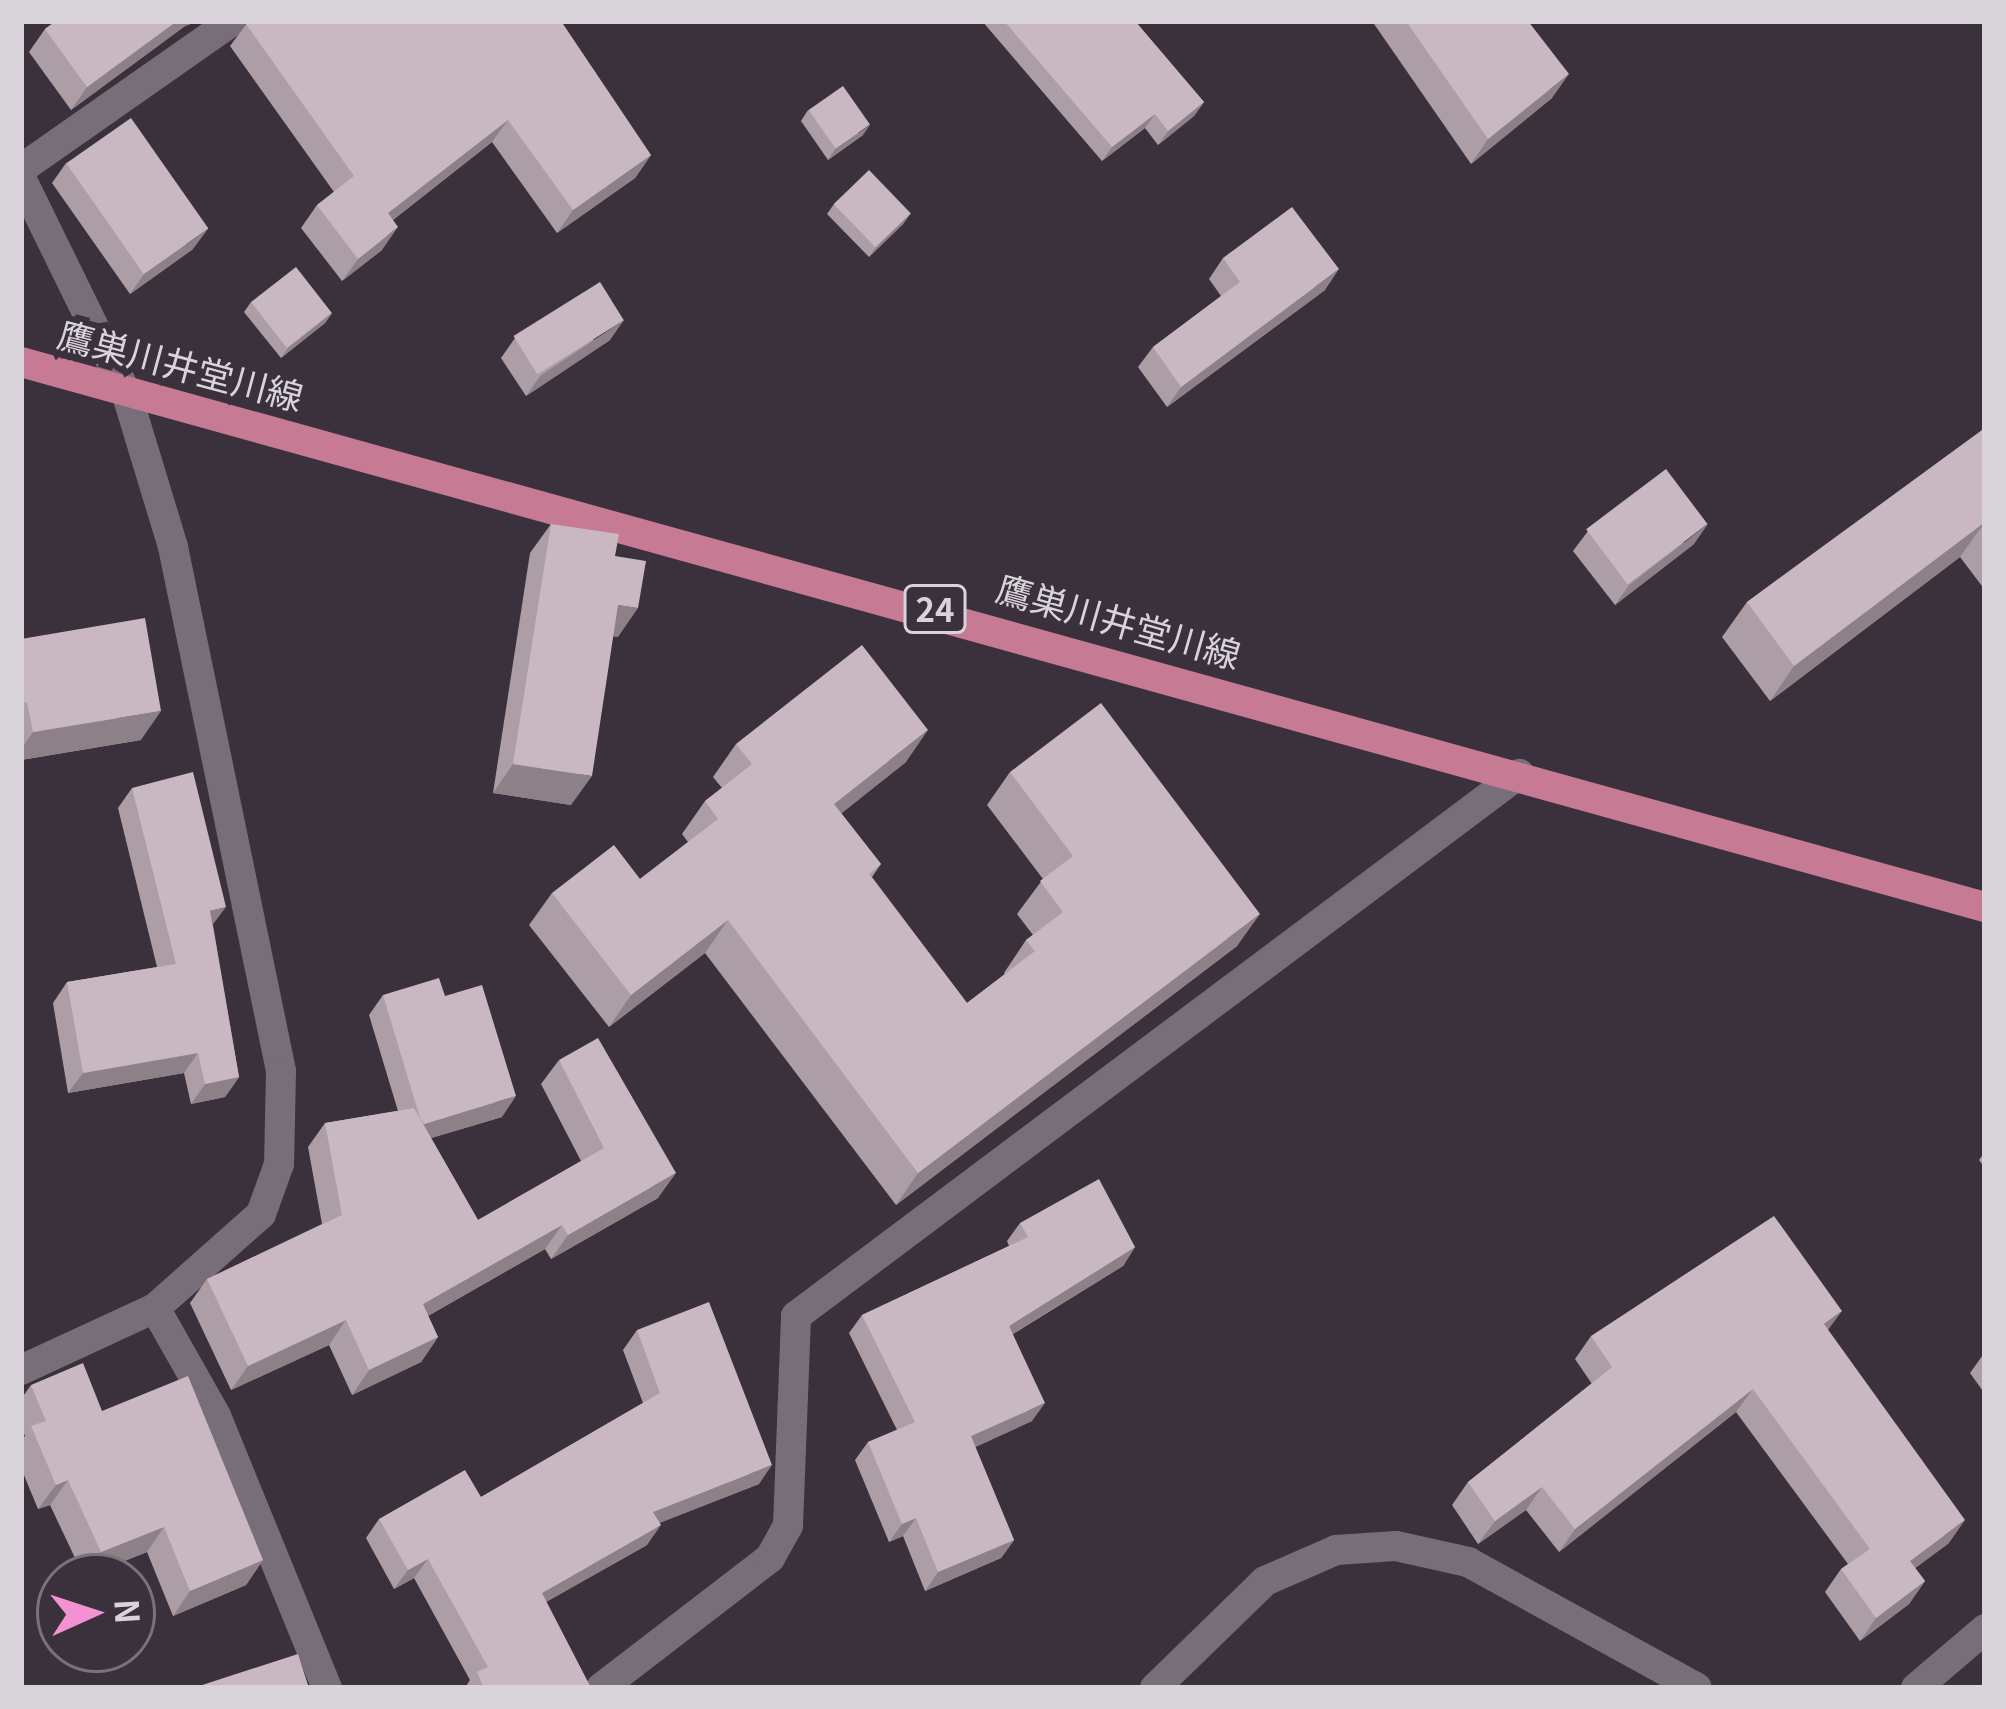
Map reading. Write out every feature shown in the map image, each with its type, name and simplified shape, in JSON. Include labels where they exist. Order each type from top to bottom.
[{"type":"main road","name":"鷹巣川井堂川線","points":[[21,362],[1985,907]]},
{"type":"street","points":[[21,1370],[154,1308],[261,1214],[279,1164],[281,1072],[211,706],[126,392],[21,174],[232,21]]},
{"type":"street","points":[[601,1688],[770,1558],[788,1526],[796,1316],[1519,774]]},
{"type":"street","points":[[154,1308],[216,1416],[327,1688]]},
{"type":"street","points":[[1155,1688],[1265,1581],[1336,1550],[1396,1546],[1468,1562],[1697,1688]]},
{"type":"street","points":[[1916,1688],[1985,1629]]},
{"type":"building","points":[[56,21],[177,21],[87,87],[45,29]]},
{"type":"building","points":[[248,21],[561,21],[651,155],[573,210],[508,120],[388,213],[398,227],[358,259],[317,205],[354,176]]},
{"type":"building","points":[[1004,21],[1135,21],[1204,102],[1168,131],[1155,114],[1112,147]]},
{"type":"building","points":[[1406,21],[1528,21],[1569,74],[1488,139]]},
{"type":"building","points":[[843,86],[870,125],[836,149],[809,110]]},
{"type":"building","points":[[131,118],[208,229],[144,274],[66,163]]},
{"type":"building","points":[[869,170],[911,213],[875,247],[834,204]]},
{"type":"building","points":[[1292,207],[1339,269],[1181,387],[1153,347],[1240,282],[1223,258]]},
{"type":"building","points":[[296,267],[332,313],[287,348],[251,302]]},
{"type":"building","points":[[600,282],[624,320],[537,374],[513,336]]},
{"type":"building","points":[[1985,428],[1985,522],[1794,666],[1747,602]]},
{"type":"building","points":[[1666,469],[1708,524],[1628,584],[1586,529]]},
{"type":"building","points":[[551,524],[619,534],[615,556],[646,561],[638,608],[618,605],[592,776],[513,764]]},
{"type":"building","points":[[145,618],[161,711],[33,732],[27,702],[21,703],[21,639]]},
{"type":"building","points":[[862,645],[928,730],[834,804],[881,864],[869,874],[967,1003],[1035,951],[1026,940],[1063,912],[1040,881],[1073,856],[1010,772],[1101,703],[1260,914],[918,1173],[728,920],[631,995],[552,893],[614,845],[640,879],[718,819],[705,801],[752,764],[736,744]]},
{"type":"building","points":[[193,772],[226,907],[210,911],[239,1077],[205,1084],[198,1053],[83,1073],[67,982],[176,964],[132,788]]},
{"type":"building","points":[[439,978],[445,996],[482,985],[516,1096],[424,1124],[383,995]]},
{"type":"building","points":[[598,1038],[676,1173],[568,1235],[562,1225],[423,1304],[438,1337],[369,1370],[346,1320],[248,1366],[207,1279],[342,1215],[325,1123],[414,1108],[478,1220],[604,1148],[559,1060]]},
{"type":"building","points":[[1099,1179],[1135,1247],[1009,1326],[1045,1403],[971,1436],[1014,1540],[938,1572],[916,1518],[902,1524],[868,1442],[915,1422],[862,1315],[1028,1237],[1020,1223]]},
{"type":"building","points":[[1774,1216],[1842,1311],[1824,1324],[1965,1520],[1910,1561],[1925,1581],[1876,1618],[1841,1569],[1870,1549],[1753,1389],[1575,1529],[1542,1487],[1495,1521],[1468,1482],[1612,1367],[1591,1336]]},
{"type":"building","points":[[709,1302],[772,1465],[653,1512],[661,1525],[542,1593],[591,1688],[484,1688],[477,1672],[488,1667],[428,1559],[408,1570],[379,1519],[465,1470],[481,1497],[660,1393],[637,1330]]},
{"type":"building","points":[[83,1363],[102,1411],[188,1376],[263,1560],[190,1591],[164,1527],[101,1552],[68,1480],[56,1485],[31,1426],[46,1421],[31,1385]]},
{"type":"building","points":[[298,1654],[309,1688],[193,1688]]}]
